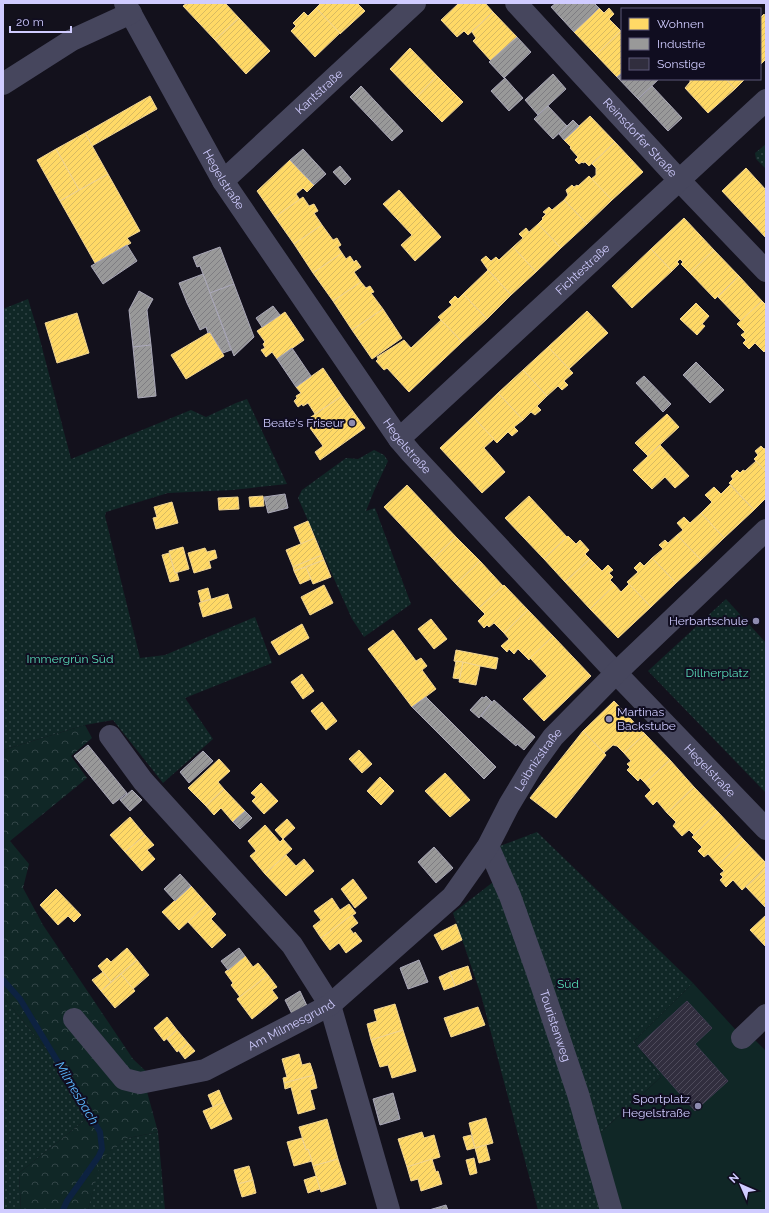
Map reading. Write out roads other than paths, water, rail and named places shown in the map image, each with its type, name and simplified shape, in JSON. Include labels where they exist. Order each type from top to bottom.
[{"type":"street","name":"Kantstraße","points":[[222,181],[415,3]]},
{"type":"street","name":"Reinsdorfer Straße","points":[[516,3],[680,181],[766,271]]},
{"type":"street","name":"Hegelstraße","points":[[128,8],[222,181],[399,439],[616,673],[766,829]]},
{"type":"street","points":[[3,84],[72,40],[128,8]]},
{"type":"street","name":"Fichtestraße","points":[[399,439],[766,100]]},
{"type":"street","name":"Leibnizstraße","points":[[330,1005],[452,897],[488,846],[509,805],[533,765],[553,737],[616,673],[766,530]]},
{"type":"street","points":[[110,736],[143,781],[292,945],[330,1005]]},
{"type":"street","name":"Touristenweg","points":[[488,846],[510,896],[578,1094],[611,1210]]},
{"type":"street","name":"Am Milmesgrund","points":[[74,1019],[124,1079],[140,1083],[205,1070],[330,1005],[390,1210]]},
{"type":"street","points":[[742,1038],[766,1015]]},
{"type":"waterway","name":"Milmesbach","points":[[3,980],[20,999],[100,1132],[102,1149],[99,1156],[67,1201],[63,1210]]},
{"type":"place","name":"Beate's Friseur","points":[[352,423]]},
{"type":"place","name":"Herbartschule","points":[[756,621]]},
{"type":"place","name":"Martinas Backstube","points":[[609,719]]},
{"type":"place","name":"Sportplatz Hegelstraße","points":[[698,1106]]},
{"type":"park label","name":"Immergrün Süd","points":[[70,659]]},
{"type":"park label","name":"Dillnerplatz","points":[[717,673]]},
{"type":"park label","name":"Süd","points":[[568,984]]}]
